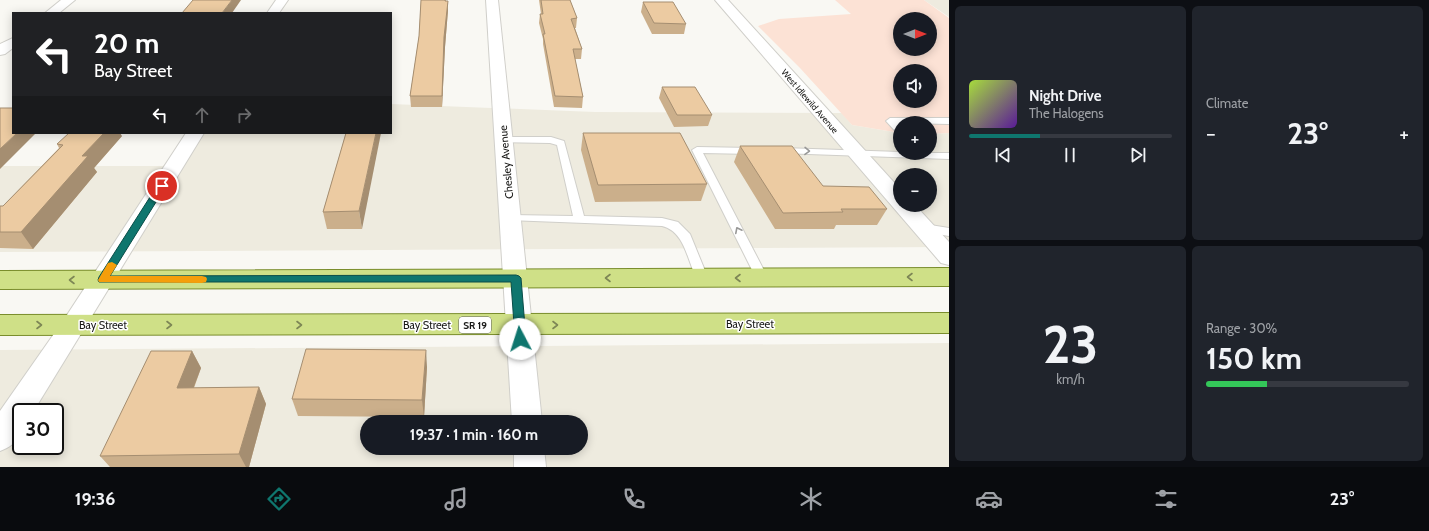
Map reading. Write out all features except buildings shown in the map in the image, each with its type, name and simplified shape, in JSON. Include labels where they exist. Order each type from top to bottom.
[{"type":"main road","points":[[0,280],[949,277]]},
{"type":"main road","name":"Bay Street","points":[[0,325],[949,323]]},
{"type":"street","points":[[52,12],[69,0]]},
{"type":"street","points":[[274,12],[282,0]]},
{"type":"street","name":"Chesley Avenue","points":[[492,0],[526,415]]},
{"type":"street","name":"West Idlewild Avenue","points":[[721,0],[893,194]]},
{"type":"street","points":[[0,51],[12,43]]},
{"type":"street","points":[[0,437],[103,280],[194,134]]},
{"type":"street","points":[[909,212],[949,257]]},
{"type":"street","points":[[529,455],[530,467]]},
{"type":"lane","points":[[937,121],[949,121]]},
{"type":"lane","points":[[504,140],[551,140],[560,143],[579,220]]},
{"type":"lane","points":[[760,151],[697,150],[762,278]]},
{"type":"lane","points":[[776,151],[893,154]]},
{"type":"lane","points":[[937,156],[949,156]]},
{"type":"lane","points":[[510,218],[662,222],[674,225],[684,234],[702,278]]},
{"type":"lane","points":[[924,228],[949,232]]},
{"type":"shaded area","points":[[835,0],[924,0],[949,18],[949,133],[937,134],[937,116],[893,116],[893,132],[852,125],[800,68],[758,26],[779,19],[851,14]]},
{"type":"shaded area","points":[[924,0],[949,0],[949,17]]},
{"type":"shaded area","points":[[392,104],[595,112],[842,113],[852,125],[893,132],[893,160],[937,160],[937,134],[949,133],[949,247],[0,252],[0,166],[163,166],[196,134],[392,134]]},
{"type":"shaded area","points":[[949,343],[949,467],[0,467],[0,350]]},
{"type":"slow traffic","points":[[112,265],[103,280],[202,279]]},
{"type":"route","points":[[162,186],[103,280],[516,278],[520,339]]}]
